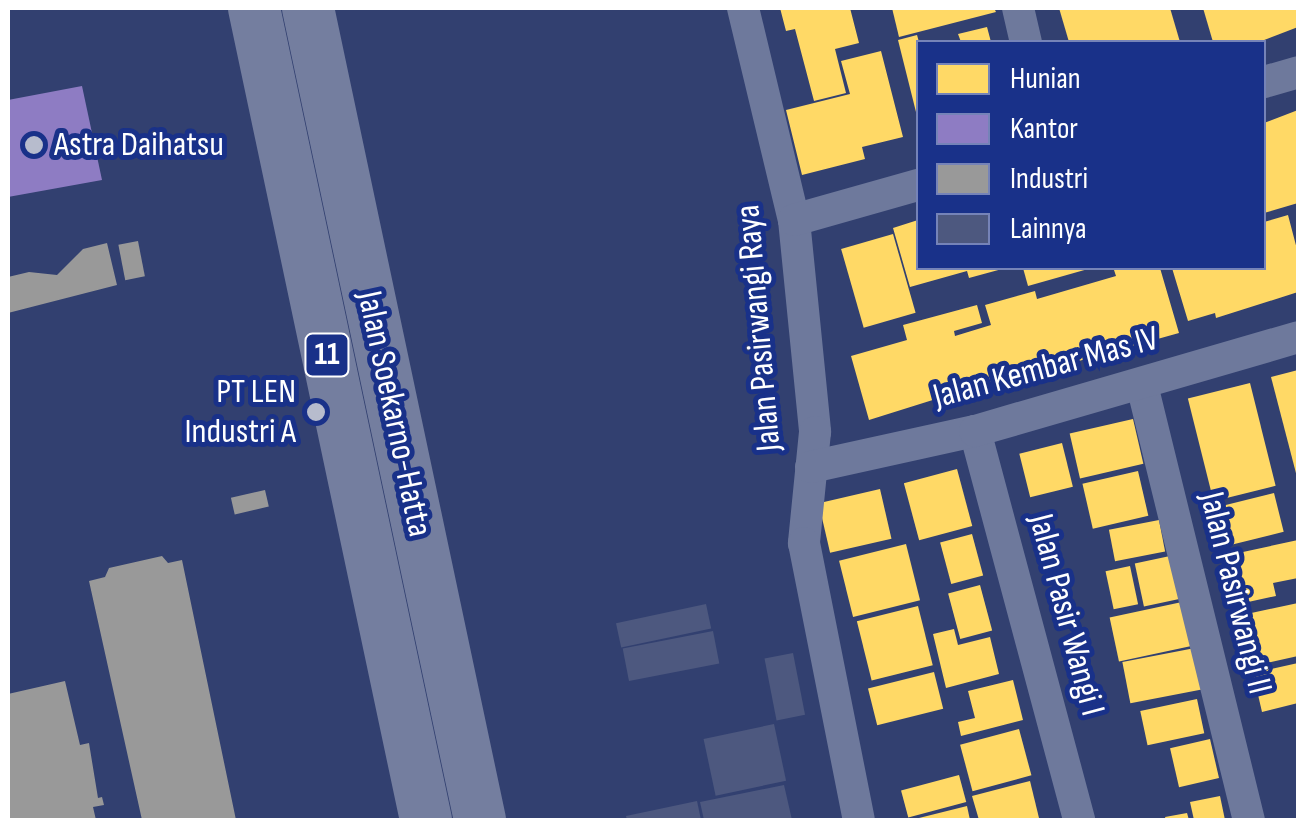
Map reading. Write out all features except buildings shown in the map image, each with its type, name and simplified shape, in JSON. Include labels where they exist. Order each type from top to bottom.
[{"type":"highway","name":"Jalan Soekarno-Hatta","points":[[254,8],[426,820]]},
{"type":"highway","name":"Jalan Soekarno-Hatta","points":[[308,8],[480,820]]},
{"type":"highway","points":[[400,702],[452,690]]},
{"type":"street","name":"Jalan Pasirwangi Raya","points":[[744,8],[794,220],[815,432],[804,529],[807,573],[859,820]]},
{"type":"street","points":[[1018,8],[1026,40]]},
{"type":"street","points":[[1266,81],[1298,72]]},
{"type":"street","points":[[794,220],[916,186]]},
{"type":"street","name":"Jalan Kembar Mas IV","points":[[812,466],[976,431],[1298,337]]},
{"type":"street","name":"Jalan Pasirwangi II","points":[[1142,384],[1249,820]]},
{"type":"street","name":"Jalan Pasir Wangi I","points":[[976,431],[1079,820]]},
{"type":"place","name":"Astra Daihatsu","points":[[34,145]]},
{"type":"place","name":"PT LEN Industri A","points":[[316,412]]}]
